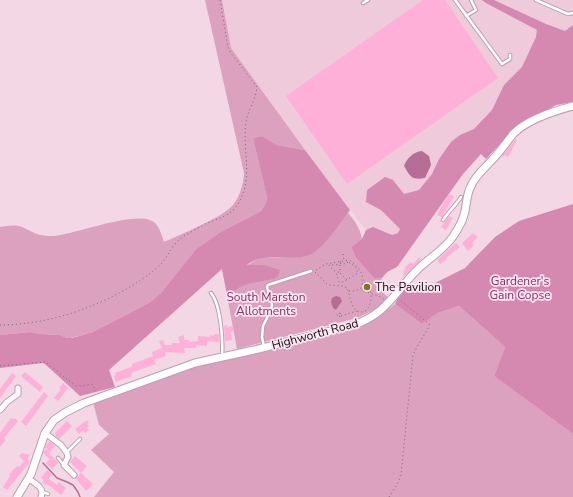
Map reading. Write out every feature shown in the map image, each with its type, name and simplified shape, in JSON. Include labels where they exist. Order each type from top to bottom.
[{"type":"street","name":"Highworth Road","points":[[17,497],[29,479],[45,433],[54,420],[66,412],[98,398],[187,365],[264,348],[355,324],[372,316],[389,303],[416,271],[452,239],[462,219],[467,195],[473,181],[515,133],[543,115],[573,106]]},
{"type":"street","points":[[0,410],[7,402],[20,395],[18,388]]},
{"type":"street","points":[[45,433],[61,445],[67,452],[68,457],[64,465],[74,475]]},
{"type":"street","points":[[29,479],[39,486],[44,494]]},
{"type":"lane","points":[[363,3],[368,0]]},
{"type":"lane","points":[[455,0],[502,64],[510,59],[510,55]]},
{"type":"lane","points":[[466,16],[476,10],[471,0]]},
{"type":"lane","points":[[536,0],[568,14],[573,13]]},
{"type":"lane","points":[[443,220],[450,210],[458,203],[460,197]]},
{"type":"lane","points":[[458,203],[465,206]]},
{"type":"lane","points":[[264,348],[262,340],[263,326],[272,305],[267,288],[268,286],[312,271]]},
{"type":"lane","points":[[212,292],[215,298],[223,340],[222,357]]},
{"type":"lane","points":[[67,452],[80,439]]},
{"type":"lane","points":[[58,458],[64,465]]},
{"type":"path","points":[[0,325],[21,324],[52,319],[81,309],[116,294],[157,268],[179,240],[205,224],[230,213],[239,203],[247,183],[244,141],[247,119],[257,87],[228,47],[220,0]]},
{"type":"path","points":[[343,254],[344,260]]},
{"type":"path","points":[[340,272],[336,272],[330,268],[329,265],[344,260],[357,266],[362,275],[362,288]]},
{"type":"path","points":[[349,261],[345,264],[340,262],[326,264],[312,271],[328,284],[347,288],[352,305],[358,311]]},
{"type":"path","points":[[336,272],[340,282],[344,282],[357,274],[358,271],[355,265],[349,261]]},
{"type":"path","points":[[340,262],[340,272],[347,280]]},
{"type":"path","points":[[341,316],[358,311],[364,312],[367,310],[371,303],[371,294],[368,284],[362,282]]},
{"type":"path","points":[[348,291],[355,291],[362,288]]},
{"type":"path","points":[[362,288],[371,294],[380,296],[389,303]]},
{"type":"path","points":[[389,497],[401,475],[414,355],[429,327],[429,324],[395,296]]},
{"type":"path","points":[[0,366],[45,362],[76,386],[92,384],[98,398]]},
{"type":"shaded area","points":[[222,0],[573,0],[573,43],[385,255],[309,156],[231,48]]},
{"type":"shaded area","points":[[422,151],[429,156],[431,165],[425,178],[417,179],[410,176],[404,166],[411,156]]},
{"type":"shaded area","points":[[336,296],[340,297],[342,301],[336,310],[333,308],[331,302],[332,298]]},
{"type":"green space","points":[[205,0],[222,0],[231,48],[305,150],[277,145],[262,136],[253,138],[267,197],[266,203],[261,211],[219,233],[196,249],[161,293],[150,302],[93,332],[71,338],[60,335],[30,332],[0,335],[0,227],[18,226],[44,236],[53,236],[63,235],[122,220],[147,219],[157,225],[164,242],[220,215],[228,210],[235,202],[242,186],[244,173]]},
{"type":"green space","points":[[482,0],[494,0],[565,31],[573,25],[573,102],[556,105],[513,130],[486,159],[481,154],[463,174],[397,267],[387,272],[382,278],[375,279],[356,258],[351,247],[362,239],[366,230],[373,227],[392,235],[398,233],[400,229],[381,210],[366,202],[367,190],[385,177],[393,180],[404,194],[419,190],[432,174],[439,159],[451,142],[460,135],[474,129],[492,110],[504,85],[522,67],[536,37],[537,30]]},
{"type":"green space","points":[[262,136],[277,145],[305,150],[350,210],[325,243],[306,256],[291,258],[268,257],[254,261],[247,265],[264,265],[280,270],[278,277],[244,285],[238,288],[228,298],[222,269],[109,370],[115,387],[80,396],[43,363],[0,368],[0,335],[30,332],[60,335],[67,338],[72,338],[93,332],[150,302],[161,293],[196,249],[219,233],[261,211],[266,203],[267,197],[253,138]]},
{"type":"green space","name":"Gardener's Gain Copse","points":[[573,204],[573,434],[494,376],[505,347],[459,306],[438,313],[422,324],[395,304],[401,291],[407,286],[431,285],[465,268],[495,237],[519,221]]},
{"type":"green space","name":"South Marston Allotments","points":[[348,213],[357,225],[362,239],[351,247],[356,258],[375,279],[382,278],[379,289],[389,298],[374,310],[357,318],[237,349],[222,269],[246,266],[261,257],[293,257],[308,255],[314,252],[325,242]]},
{"type":"green space","points":[[395,304],[422,324],[438,313],[459,306],[505,347],[494,376],[573,434],[573,497],[94,497],[114,472],[91,450],[109,434],[99,425],[93,402],[180,370],[358,329],[378,317]]},
{"type":"building","points":[[423,0],[445,0],[498,78],[347,184],[286,96]]},
{"type":"building","points":[[516,139],[517,140],[508,157],[505,155],[504,157],[502,156]]},
{"type":"building","points":[[449,194],[454,196],[442,217],[437,215]]},
{"type":"building","points":[[449,216],[453,218],[446,230],[441,227]]},
{"type":"building","points":[[473,233],[478,237],[472,243],[474,245],[468,251],[462,243]]},
{"type":"building","points":[[456,243],[460,247],[440,264],[437,260]]},
{"type":"building","points":[[419,257],[421,260],[404,276],[403,272],[406,268],[405,267],[411,262],[413,264]]},
{"type":"building","points":[[227,325],[228,327],[232,326],[234,331],[231,332],[232,340],[225,341],[224,326]]},
{"type":"building","points":[[214,334],[219,334],[219,342],[207,341],[207,346],[196,345],[196,348],[184,348],[185,353],[165,352],[166,356],[154,360],[156,364],[131,373],[132,376],[116,382],[114,376],[116,375],[115,373],[131,367],[132,364],[153,356],[152,352],[162,348],[159,341],[163,340],[165,345],[172,345],[172,343],[180,343],[178,337],[184,335],[184,340],[189,340],[189,342],[198,341],[198,336],[210,337],[210,335],[214,336]]},
{"type":"building","points":[[25,372],[43,387],[40,392],[21,376]]},
{"type":"building","points":[[12,373],[16,376],[0,398],[0,389]]},
{"type":"building","points":[[63,383],[68,388],[58,401],[54,398],[61,389],[59,388]]},
{"type":"building","points":[[44,392],[48,396],[26,426],[21,422]]},
{"type":"building","points":[[11,418],[18,421],[4,438],[6,440],[0,447],[0,433]]},
{"type":"building","points":[[87,420],[89,423],[87,424],[89,426],[87,428],[89,430],[85,433],[83,430],[79,434],[75,429]]},
{"type":"building","points":[[67,421],[72,426],[59,439],[55,436],[55,433]]},
{"type":"building","points":[[50,441],[55,446],[49,453],[58,463],[52,469],[46,463],[50,459],[43,453],[47,448],[45,448],[46,445]]},
{"type":"building","points":[[22,453],[30,455],[27,459],[30,462],[7,490],[3,487],[10,476],[9,475],[24,461],[19,456]]},
{"type":"building","points":[[75,456],[87,466],[81,473],[70,462]]},
{"type":"building","points":[[47,470],[52,474],[49,478],[50,480],[57,485],[59,482],[66,488],[61,495],[42,482],[44,480],[41,478]]},
{"type":"building","points":[[81,473],[93,484],[86,491],[76,479]]},
{"type":"waterway","points":[[43,463],[57,478],[73,485],[80,497]]},
{"type":"place","name":"The Pavilion","points":[[367,287]]}]
